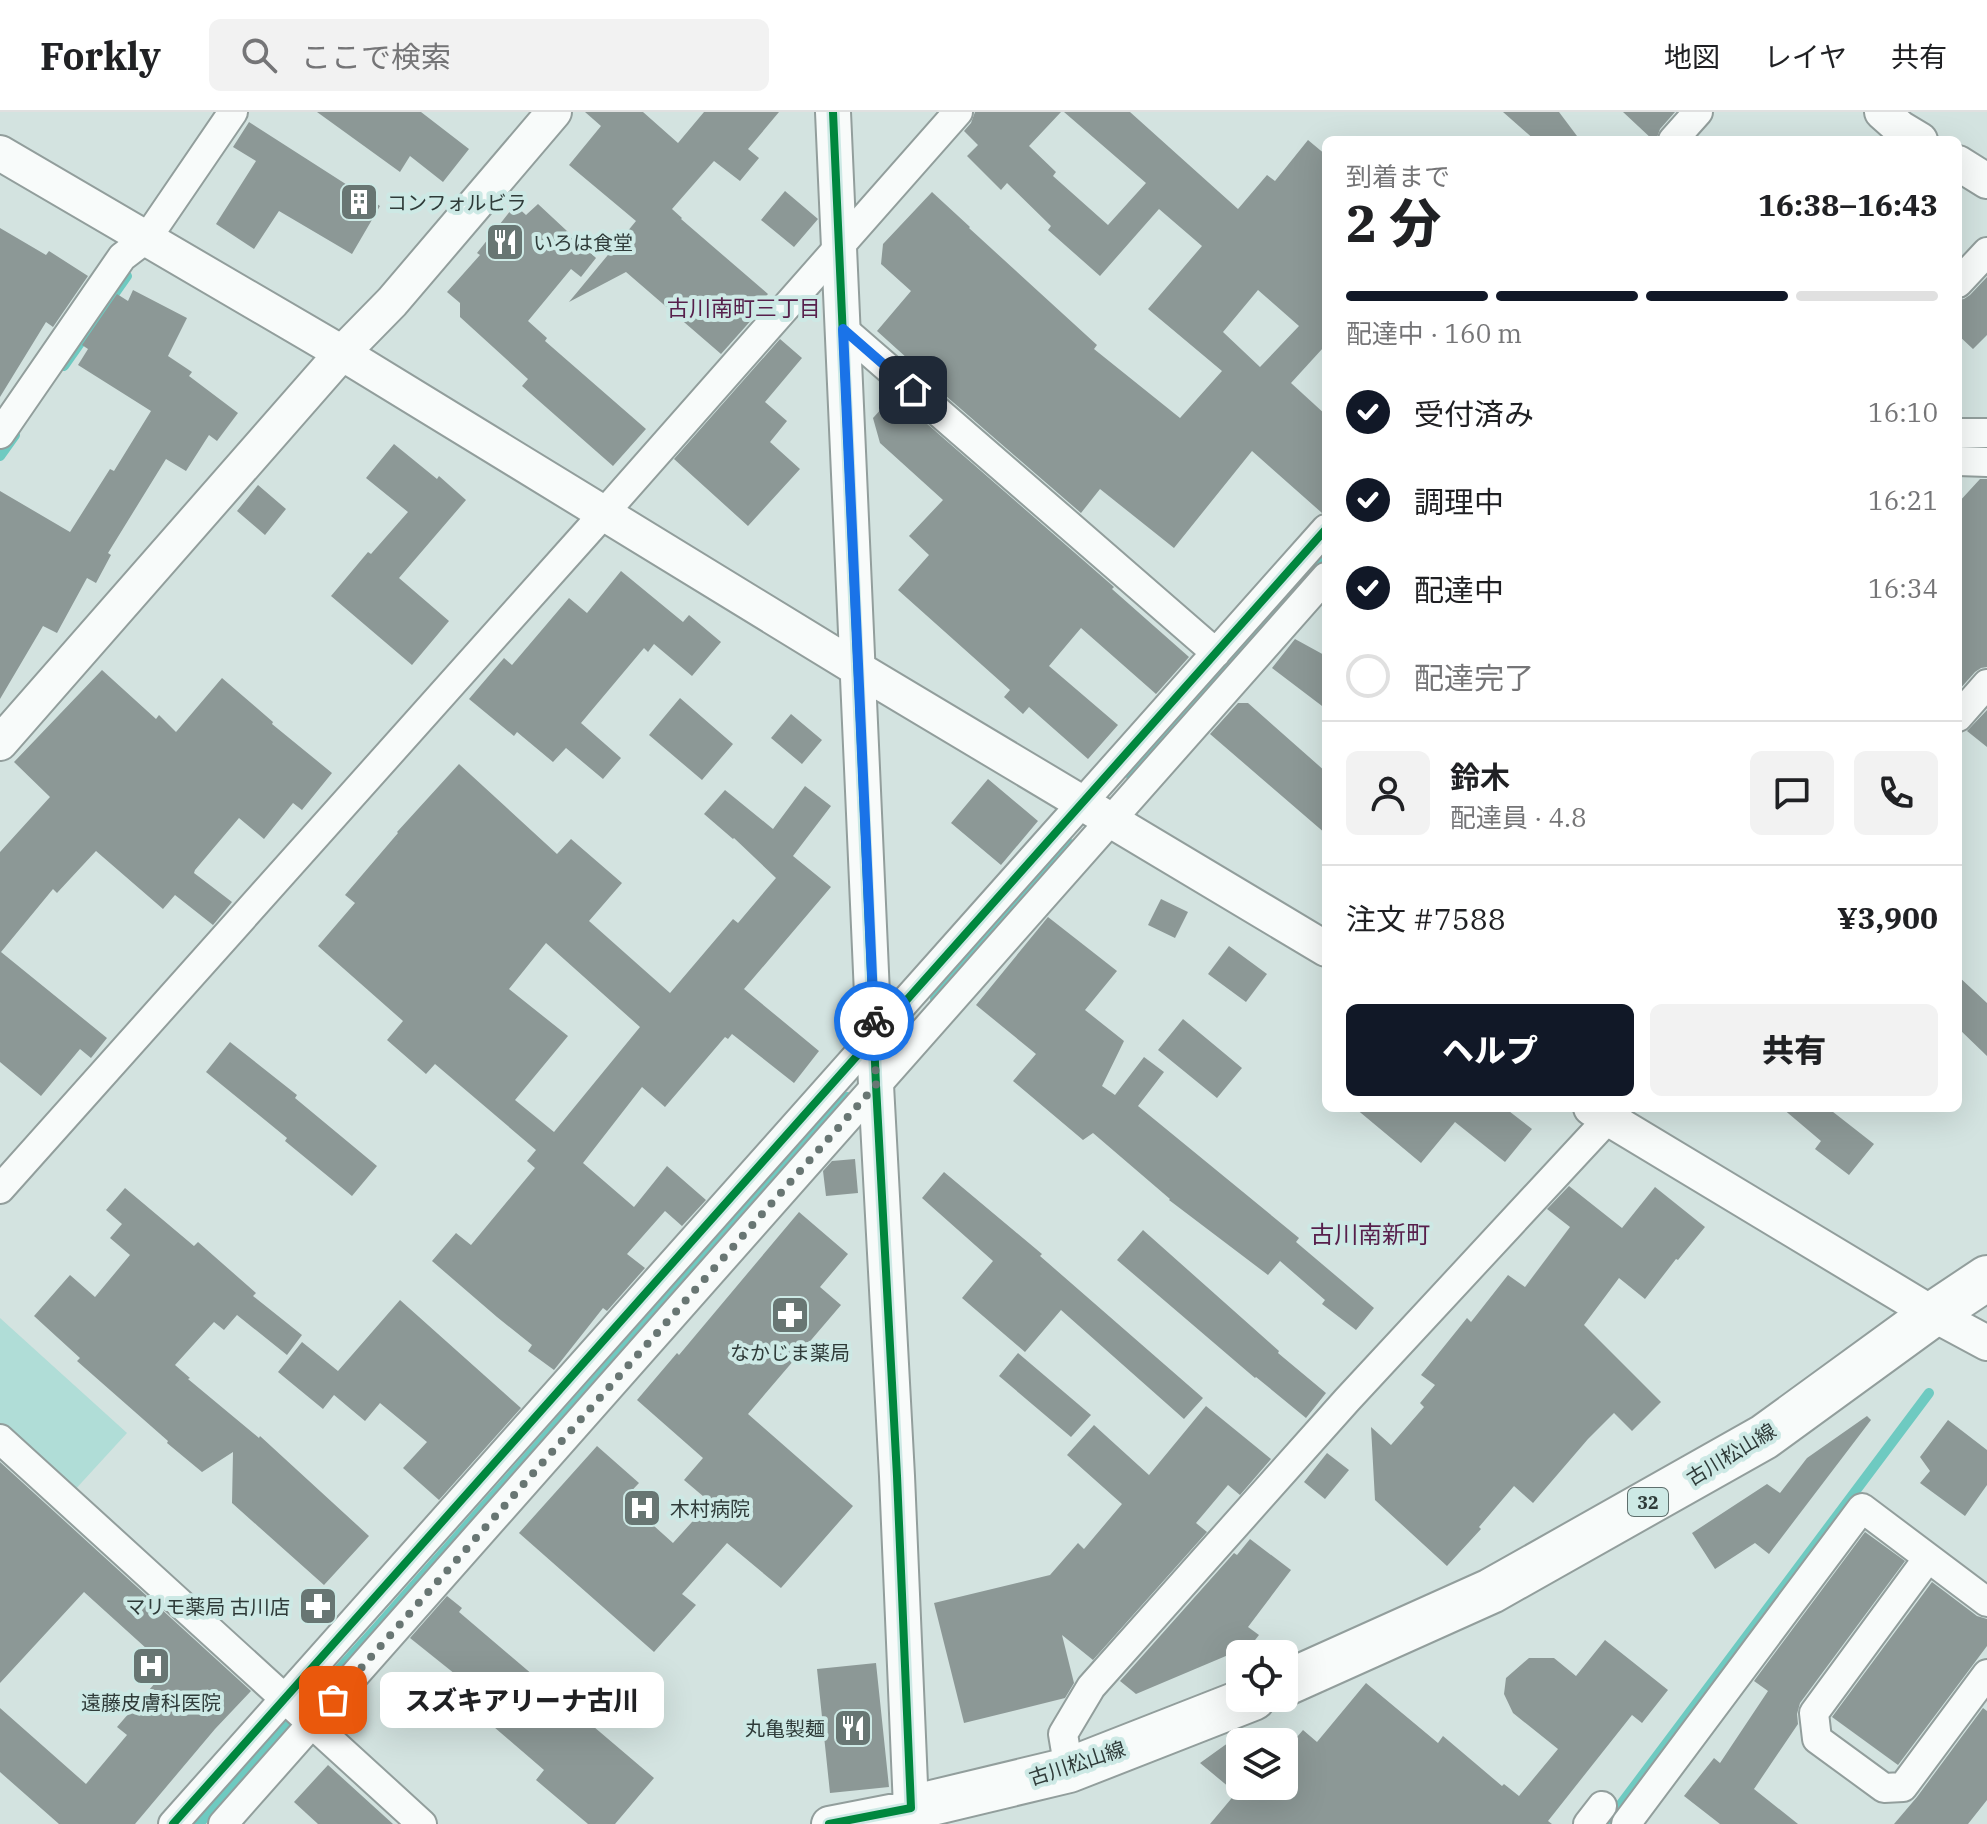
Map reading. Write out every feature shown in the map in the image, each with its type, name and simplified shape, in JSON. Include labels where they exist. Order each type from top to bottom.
[{"type":"main road","name":"古川松山線","points":[[1298,1678],[1491,1591],[1764,1437],[1987,1278]]},
{"type":"main road","name":"古川松山線","points":[[912,1816],[1069,1770],[1226,1709]]},
{"type":"street","points":[[0,434],[122,257],[147,238],[233,112]]},
{"type":"street","points":[[0,743],[342,353],[392,302],[554,112]]},
{"type":"street","points":[[829,1824],[912,1816],[833,112]]},
{"type":"street","points":[[0,1189],[958,112]]},
{"type":"street","points":[[1677,136],[1698,112]]},
{"type":"street","points":[[1882,112],[1913,136]]},
{"type":"street","points":[[0,153],[342,353],[858,669],[1322,947]]},
{"type":"street","points":[[1962,165],[1987,181]]},
{"type":"street","points":[[1962,279],[1987,252]]},
{"type":"street","points":[[843,329],[1216,653]]},
{"type":"street","points":[[1962,433],[1987,433]]},
{"type":"street","points":[[1962,461],[1987,462]]},
{"type":"street","points":[[173,1824],[299,1712],[876,1085],[1097,812],[1216,653],[1322,538]]},
{"type":"street","points":[[223,1824],[299,1712],[874,1036],[1322,581]]},
{"type":"street","points":[[1962,712],[1987,684]]},
{"type":"street","points":[[1069,1770],[1063,1734],[1091,1687],[1606,1112],[1933,1314],[1987,1343]]},
{"type":"street","points":[[0,1439],[422,1824]]},
{"type":"street","points":[[1626,1824],[1862,1508],[1987,1602]]},
{"type":"street","points":[[1928,1558],[1814,1713],[1817,1739],[1884,1788],[1903,1787],[1987,1674]]},
{"type":"shaded area","points":[[0,1318],[127,1433],[72,1493],[0,1428]]},
{"type":"building","points":[[317,112],[421,112],[469,149],[443,182],[410,156],[400,172]]},
{"type":"building","points":[[585,112],[643,112],[678,143],[704,112],[779,112],[748,149],[759,158],[740,181],[714,161],[672,209],[768,294],[751,314],[754,317],[721,354],[626,272],[569,302],[636,221],[569,165],[601,126]]},
{"type":"building","points":[[975,112],[1061,112],[1029,146],[1056,172],[1053,176],[1108,225],[1146,183],[1064,112],[1130,112],[1238,209],[1267,175],[1275,181],[1308,140],[1322,152],[1322,349],[1291,383],[1322,411],[1322,513],[1252,451],[1174,548],[1100,489],[1081,513],[916,370],[918,368],[877,331],[911,291],[881,264],[883,244],[932,192],[1097,345],[1094,349],[1180,418],[1222,371],[1148,309],[1202,246],[1159,209],[1100,276],[1048,230],[1051,226],[1007,183],[1001,190],[967,156],[978,145],[964,131]],"holes":[[[1258,290],[1299,326],[1260,367],[1223,332]]]},
{"type":"building","points":[[1503,112],[1559,112],[1577,136],[1530,136]]},
{"type":"building","points":[[1623,112],[1675,112],[1657,136],[1649,136]]},
{"type":"building","points":[[249,122],[380,206],[352,254],[279,211],[254,249],[216,224],[256,161],[233,147]]},
{"type":"building","points":[[785,191],[818,219],[794,247],[761,220]]},
{"type":"building","points":[[538,204],[596,258],[581,277],[571,269],[528,321],[547,338],[545,341],[646,429],[613,466],[522,386],[528,379],[460,317],[460,303],[447,292],[480,255],[477,253],[515,205],[526,215]]},
{"type":"building","points":[[0,228],[46,255],[49,251],[88,276],[53,327],[46,322],[0,397]]},
{"type":"building","points":[[1987,277],[1987,335],[1973,349],[1962,339],[1962,299]]},
{"type":"building","points":[[133,290],[187,318],[168,356],[192,372],[189,376],[238,413],[217,441],[209,435],[186,471],[166,459],[108,553],[111,555],[96,583],[87,578],[57,633],[43,626],[0,699],[0,491],[70,532],[110,469],[114,471],[151,411],[78,365],[88,349],[82,345],[117,294],[128,301]]},
{"type":"building","points":[[780,339],[802,358],[765,402],[787,421],[770,442],[800,469],[748,526],[674,459]]},
{"type":"building","points":[[894,395],[1114,587],[1112,589],[1189,657],[1156,694],[1081,628],[1049,666],[1118,725],[1088,759],[1029,707],[1023,714],[1004,697],[1010,690],[898,590],[929,555],[909,536],[943,500],[880,443],[873,418]]},
{"type":"building","points":[[394,444],[466,500],[399,578],[449,621],[412,665],[331,596],[368,552],[371,554],[408,512],[366,478]]},
{"type":"building","points":[[1980,479],[1987,479],[1987,667],[1975,672],[1962,687],[1962,499]]},
{"type":"building","points":[[258,485],[286,509],[265,535],[237,511]]},
{"type":"building","points":[[621,571],[683,622],[689,615],[721,642],[692,676],[654,644],[648,652],[644,648],[581,723],[621,758],[603,779],[566,748],[553,762],[517,732],[514,736],[469,699],[504,658],[512,665],[569,598],[587,613]]},
{"type":"building","points":[[1295,639],[1322,654],[1322,706],[1272,668]]},
{"type":"building","points":[[102,670],[156,719],[159,715],[176,732],[222,678],[332,773],[302,810],[293,803],[264,839],[239,818],[195,870],[194,873],[232,902],[213,925],[175,895],[163,909],[96,851],[57,893],[53,889],[1,952],[107,1038],[91,1058],[80,1049],[41,1096],[0,1062],[0,852],[50,797],[14,762]]},
{"type":"building","points":[[680,698],[733,744],[702,780],[649,735]]},
{"type":"building","points":[[1238,703],[1248,703],[1322,768],[1322,831],[1210,734]]},
{"type":"building","points":[[1987,710],[1987,747],[1967,731]]},
{"type":"building","points":[[791,714],[822,740],[802,764],[771,738]]},
{"type":"building","points":[[459,764],[557,854],[571,839],[622,883],[589,921],[670,993],[733,919],[738,923],[776,878],[704,814],[725,790],[773,829],[805,786],[831,806],[793,856],[831,887],[744,989],[819,1051],[794,1083],[732,1034],[728,1039],[725,1037],[665,1107],[642,1087],[583,1163],[634,1207],[667,1166],[706,1200],[682,1226],[665,1211],[627,1254],[645,1268],[607,1311],[603,1308],[554,1370],[528,1351],[532,1345],[432,1261],[456,1233],[471,1245],[535,1168],[527,1161],[536,1150],[435,1064],[426,1074],[387,1040],[403,1021],[318,946],[355,903],[345,895]],"holes":[[[546,943],[640,1027],[554,1132],[515,1100],[568,1036],[509,989]]]},
{"type":"building","points":[[988,779],[1038,821],[1001,865],[951,823]]},
{"type":"building","points":[[1161,899],[1188,912],[1175,938],[1148,925]]},
{"type":"building","points":[[1048,917],[1117,971],[1085,1010],[1124,1041],[1102,1086],[1115,1095],[1144,1057],[1164,1072],[1138,1106],[1299,1238],[1296,1242],[1374,1308],[1356,1330],[1322,1304],[1325,1300],[1280,1261],[1268,1275],[1169,1200],[1093,1133],[1083,1140],[1013,1081],[1036,1054],[976,1005]]},
{"type":"building","points":[[1229,946],[1267,974],[1246,1002],[1208,974]]},
{"type":"building","points":[[1962,980],[1987,1003],[1987,1056],[1962,1032]]},
{"type":"building","points":[[1183,1019],[1242,1068],[1217,1098],[1158,1050]]},
{"type":"building","points":[[230,1042],[297,1095],[295,1098],[377,1166],[352,1196],[206,1072]]},
{"type":"building","points":[[1360,1112],[1510,1112],[1532,1129],[1505,1162],[1455,1122],[1421,1163]]},
{"type":"building","points":[[1787,1112],[1833,1112],[1874,1144],[1849,1175],[1815,1149],[1821,1141]]},
{"type":"building","points":[[855,1159],[858,1193],[826,1196],[823,1171],[832,1161]]},
{"type":"building","points":[[944,1172],[1042,1254],[1040,1256],[1203,1398],[1184,1419],[1061,1310],[1025,1352],[962,1298],[993,1261],[922,1198]]},
{"type":"building","points":[[1569,1186],[1622,1228],[1655,1187],[1705,1227],[1645,1299],[1619,1278],[1584,1325],[1661,1402],[1632,1431],[1614,1413],[1533,1503],[1514,1486],[1447,1566],[1375,1500],[1371,1427],[1391,1445],[1424,1407],[1420,1403],[1435,1385],[1421,1375],[1467,1318],[1471,1322],[1508,1275],[1525,1287],[1570,1227],[1547,1209]]},
{"type":"building","points":[[125,1188],[194,1246],[198,1242],[256,1293],[253,1296],[302,1335],[287,1355],[237,1315],[224,1330],[214,1322],[175,1365],[188,1379],[260,1436],[369,1536],[324,1585],[232,1503],[233,1452],[202,1472],[77,1361],[80,1358],[34,1316],[70,1275],[95,1297],[130,1255],[110,1238],[122,1224],[106,1210]]},
{"type":"building","points":[[799,1212],[848,1254],[820,1287],[841,1305],[748,1414],[853,1506],[781,1588],[727,1543],[682,1594],[696,1605],[654,1652],[519,1533],[597,1446],[639,1483],[624,1499],[673,1543],[710,1502],[684,1480],[703,1458],[637,1400],[677,1353],[679,1355]]},
{"type":"building","points":[[1143,1230],[1326,1393],[1306,1418],[1117,1260]]},
{"type":"building","points":[[400,1300],[521,1408],[439,1500],[403,1468],[427,1442],[380,1403],[365,1421],[334,1395],[323,1409],[278,1372],[302,1342],[338,1371]]},
{"type":"building","points":[[1018,1353],[1091,1415],[1071,1437],[999,1376]]},
{"type":"building","points":[[1206,1406],[1271,1459],[1240,1495],[1228,1485],[1196,1523],[1207,1532],[1093,1660],[1062,1635],[1074,1683],[1065,1698],[964,1723],[934,1603],[1050,1575],[1078,1543],[1084,1549],[1122,1504],[1067,1455],[1094,1425],[1149,1475]]},
{"type":"building","points":[[1867,1416],[1871,1420],[1769,1554],[1755,1543],[1715,1569],[1692,1533],[1767,1484],[1780,1493],[1807,1458]]},
{"type":"building","points":[[1948,1420],[1987,1450],[1987,1485],[1965,1516],[1920,1483],[1930,1471],[1920,1457]]},
{"type":"building","points":[[1327,1453],[1349,1470],[1325,1499],[1304,1482]]},
{"type":"building","points":[[0,1462],[251,1691],[135,1824],[59,1824],[0,1772],[0,1708],[86,1784],[127,1735],[117,1727],[168,1668],[84,1592],[0,1683]]},
{"type":"building","points":[[1865,1532],[1905,1561],[1800,1703],[1798,1724],[1754,1789],[1798,1824],[1720,1824],[1684,1796],[1714,1758],[1720,1763],[1768,1691],[1754,1681]]},
{"type":"building","points":[[1250,1539],[1291,1570],[1248,1627],[1259,1635],[1255,1640],[1226,1640],[1226,1656],[1136,1694],[1120,1681],[1234,1553],[1237,1555]]},
{"type":"building","points":[[1932,1582],[1977,1616],[1987,1619],[1987,1646],[1898,1765],[1832,1717]]},
{"type":"building","points":[[447,1596],[462,1608],[459,1612],[654,1778],[615,1824],[588,1824],[536,1780],[544,1770],[445,1685],[455,1674],[410,1638]]},
{"type":"building","points":[[1605,1640],[1668,1690],[1642,1723],[1632,1715],[1548,1821],[1552,1824],[1210,1824],[1230,1800],[1298,1800],[1298,1736],[1303,1730],[1317,1742],[1366,1683],[1438,1743],[1443,1736],[1502,1786],[1504,1784],[1519,1796],[1558,1749],[1513,1713],[1504,1694],[1506,1678],[1529,1658],[1554,1658],[1576,1676]]},
{"type":"building","name":"丸亀製麺","points":[[876,1663],[889,1787],[830,1793],[817,1669]]},
{"type":"building","points":[[1983,1708],[1987,1711],[1987,1800],[1968,1824],[1894,1824],[1917,1797]]},
{"type":"building","points":[[1226,1744],[1226,1785],[1200,1763]]},
{"type":"building","points":[[328,1765],[393,1824],[318,1824],[294,1802]]},
{"type":"waterway","points":[[64,366],[127,276]]},
{"type":"waterway","points":[[0,456],[15,435]]},
{"type":"waterway","points":[[1131,776],[1322,558]]},
{"type":"waterway","points":[[935,999],[1070,844]]},
{"type":"waterway","points":[[199,1824],[847,1097]]},
{"type":"waterway","points":[[1606,1824],[1929,1393]]},
{"type":"cycle path","points":[[829,1824],[911,1808],[833,112]]},
{"type":"cycle path","points":[[173,1824],[1322,533]]},
{"type":"way so far","points":[[333,1700],[876,1085],[874,1021]]},
{"type":"place","name":"コンフォルビラ","points":[[359,202]]},
{"type":"place","name":"いろは食堂","points":[[505,242]]},
{"type":"place","name":"なかじま薬局","points":[[790,1315]]},
{"type":"place","name":"木村病院","points":[[642,1508]]},
{"type":"place","name":"マリモ薬局 古川店","points":[[318,1606]]},
{"type":"place","name":"遠藤皮膚科医院","points":[[151,1666]]},
{"type":"place","name":"スズキアリーナ古川","points":[[333,1700]]},
{"type":"place","name":"丸亀製麺","points":[[853,1728]]},
{"type":"district","name":"古川南町三丁目","points":[[744,307]]},
{"type":"district","name":"古川南新町","points":[[1370,1234]]},
{"type":"route","points":[[874,1021],[843,329],[913,390]]}]
